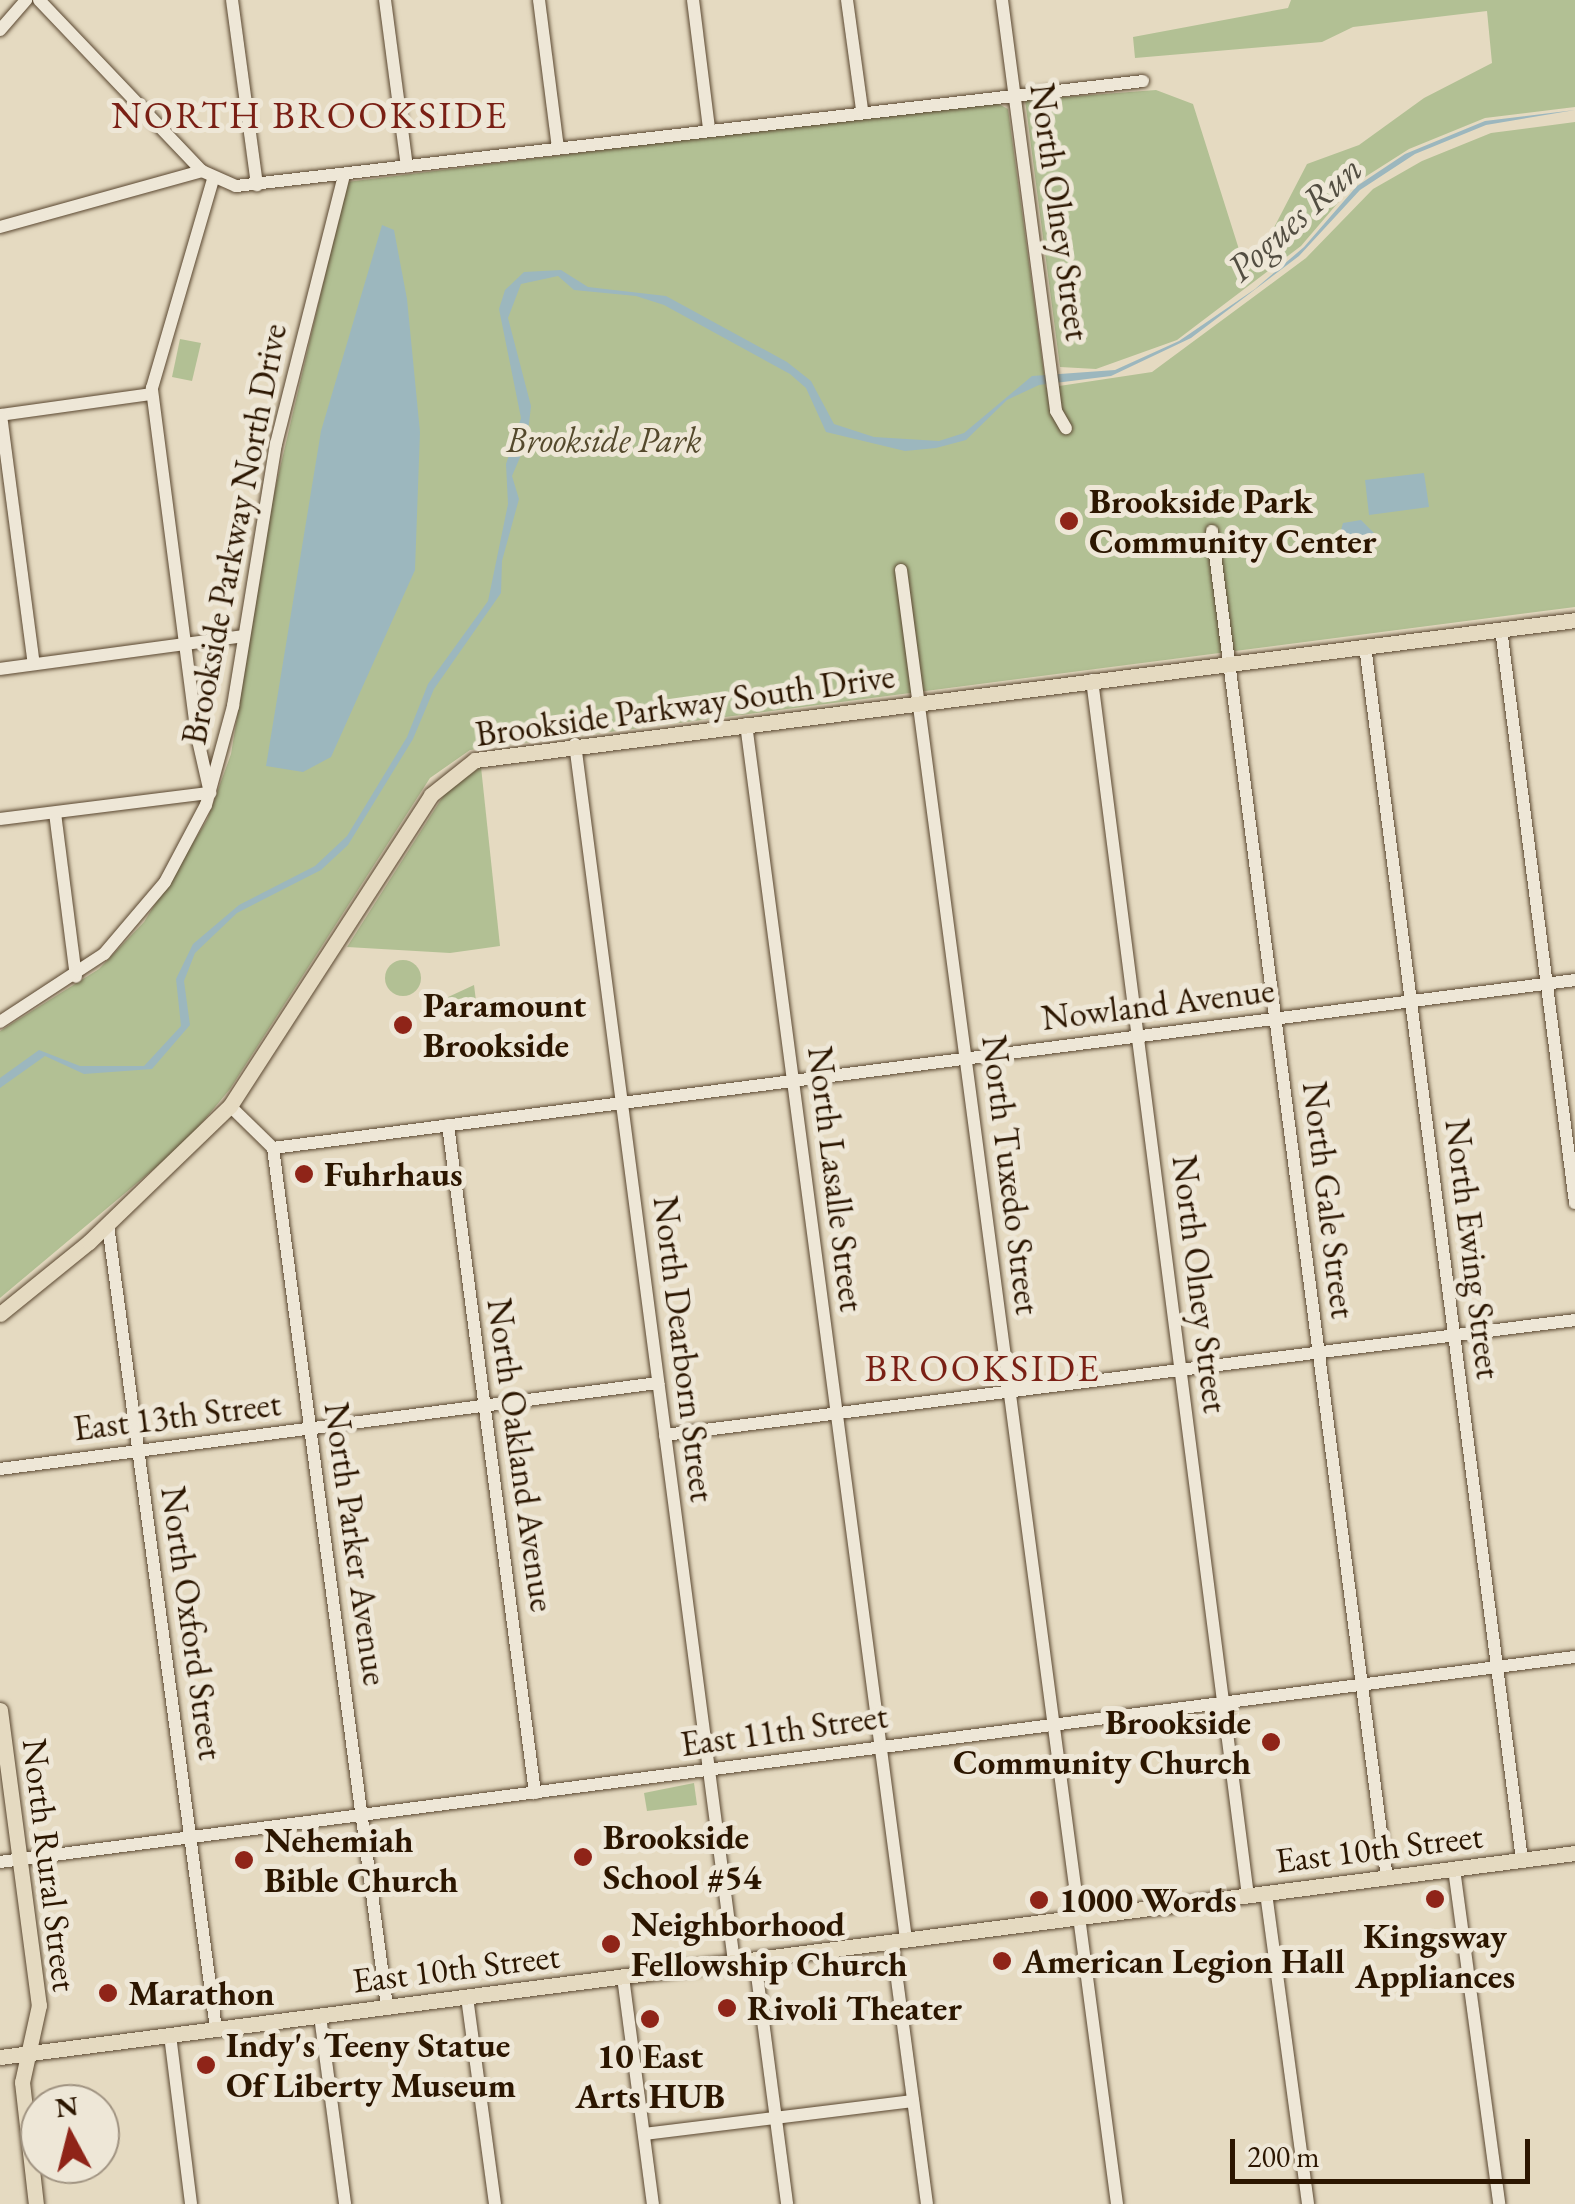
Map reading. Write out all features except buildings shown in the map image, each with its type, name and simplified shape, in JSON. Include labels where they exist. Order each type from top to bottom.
[{"type":"main road","name":"Brookside Parkway South Drive","points":[[0,1314],[108,1224],[230,1106],[440,784],[480,758],[1575,620]]},
{"type":"main road","name":"North Rural Street","points":[[0,1710],[39,2010],[22,2082],[36,2204]]},
{"type":"main road","name":"East 10th Street","points":[[0,2057],[1575,1853]]},
{"type":"street","points":[[0,30],[26,0]]},
{"type":"street","points":[[40,0],[208,175]]},
{"type":"street","points":[[232,0],[257,185]]},
{"type":"street","points":[[385,0],[406,167]]},
{"type":"street","points":[[539,0],[558,148]]},
{"type":"street","points":[[692,0],[709,128]]},
{"type":"street","points":[[847,0],[862,110]]},
{"type":"street","name":"North Olney Street","points":[[1002,0],[1053,389],[1066,428]]},
{"type":"street","points":[[0,228],[208,175],[257,185],[709,128],[1142,80]]},
{"type":"street","points":[[0,820],[210,794],[152,394],[208,175]]},
{"type":"street","name":"Brookside Parkway North Drive","points":[[0,1022],[76,977],[165,882],[210,794],[244,636],[276,444],[344,175]]},
{"type":"street","points":[[34,664],[0,415],[152,394]]},
{"type":"street","name":"North Gale Street","points":[[1212,531],[1387,1878]]},
{"type":"street","name":"North Tuxedo Street","points":[[901,570],[1117,2204]]},
{"type":"street","points":[[1501,629],[1575,1203]]},
{"type":"street","points":[[0,669],[244,636]]},
{"type":"street","name":"North Ewing Street","points":[[1364,646],[1522,1860]]},
{"type":"street","name":"North Olney Street","points":[[1092,680],[1248,1896]]},
{"type":"street","name":"North Lasalle Street","points":[[746,724],[880,1747],[927,2204]]},
{"type":"street","name":"North Dearborn Street","points":[[575,744],[734,1962]]},
{"type":"street","points":[[55,813],[76,977]]},
{"type":"street","name":"Nowland Avenue","points":[[273,1148],[1575,980]]},
{"type":"street","points":[[230,1106],[273,1148]]},
{"type":"street","name":"North Oakland Avenue","points":[[448,1125],[536,1793]]},
{"type":"street","name":"North Parker Avenue","points":[[273,1148],[387,2007]]},
{"type":"street","name":"North Oxford Street","points":[[108,1224],[216,2029]]},
{"type":"street","points":[[665,1435],[1575,1320]]},
{"type":"street","name":"East 13th Street","points":[[0,1469],[658,1383]]},
{"type":"street","name":"East 11th Street","points":[[0,1862],[1575,1658]]},
{"type":"street","points":[[1454,1869],[1499,2204]]},
{"type":"street","points":[[1266,1893],[1308,2204]]},
{"type":"street","points":[[755,1960],[787,2204]]},
{"type":"street","points":[[622,1976],[654,2204]]},
{"type":"street","points":[[467,1997],[495,2204]]},
{"type":"street","points":[[320,2016],[345,2204]]},
{"type":"street","points":[[170,2035],[192,2204]]},
{"type":"street","points":[[644,2134],[914,2101]]},
{"type":"green space","points":[[1291,0],[1575,0],[1575,107],[1485,118],[1409,149],[1354,184],[1301,246],[1177,340],[1096,369],[1060,367],[1025,100],[1156,90],[1193,104],[1243,262],[1265,245],[1307,164],[1359,145],[1424,98],[1492,63],[1487,11],[1353,27],[1322,42],[1135,58],[1133,37],[1288,8]]},
{"type":"green space","name":"Brookside Park","points":[[993,101],[1008,109],[1046,388],[1152,372],[1306,258],[1373,189],[1422,161],[1491,133],[1575,122],[1575,607],[470,750],[430,778],[230,1089],[186,1142],[0,1298],[0,1031],[99,969],[144,922],[207,820],[231,754],[273,498],[347,182]]},
{"type":"green space","points":[[180,339],[201,343],[192,381],[172,377]]},
{"type":"green space","points":[[481,767],[500,946],[450,953],[347,947],[447,790]]},
{"type":"green space","points":[[403,960],[416,965],[421,978],[416,991],[403,996],[390,991],[385,978],[390,965]]},
{"type":"green space","points":[[474,985],[477,1009],[448,1012],[446,998]]},
{"type":"green space","points":[[694,1783],[697,1805],[647,1811],[644,1793]]},
{"type":"water","points":[[1575,110],[1486,125],[1415,154],[1360,190],[1299,256],[1191,338],[1111,376],[1039,385],[1007,400],[966,440],[936,448],[905,451],[826,432],[806,388],[790,374],[664,305],[636,296],[574,290],[558,276],[521,284],[508,318],[531,406],[527,441],[512,476],[519,499],[502,561],[501,593],[434,689],[413,739],[348,845],[321,870],[237,913],[195,953],[184,981],[190,1025],[152,1069],[84,1074],[45,1056],[0,1088],[0,1078],[39,1050],[80,1066],[144,1066],[181,1026],[176,979],[193,944],[239,905],[315,866],[347,836],[407,737],[428,684],[488,601],[508,504],[506,464],[521,418],[499,309],[505,290],[524,272],[561,270],[588,287],[666,296],[787,362],[811,381],[834,424],[874,437],[939,441],[964,433],[1032,376],[1115,370],[1179,341],[1255,289],[1304,247],[1357,186],[1405,154],[1485,121]]},
{"type":"water","points":[[382,225],[394,230],[407,299],[420,432],[415,570],[331,757],[303,772],[266,766],[321,431]]},
{"type":"water","points":[[1424,473],[1429,507],[1369,515],[1365,480]]},
{"type":"water","points":[[1361,520],[1380,539],[1371,554],[1350,551],[1341,530],[1343,523]]},
{"type":"place","name":"Brookside Park Community Center","points":[[1069,521]]},
{"type":"place","name":"Paramount Brookside","points":[[403,1025]]},
{"type":"place","name":"Fuhrhaus","points":[[304,1174]]},
{"type":"place","name":"Brookside Community Church","points":[[1271,1742]]},
{"type":"place","name":"Brookside School #54","points":[[583,1857]]},
{"type":"place","name":"Nehemiah Bible Church","points":[[244,1860]]},
{"type":"place","name":"Kingsway Appliances","points":[[1435,1899]]},
{"type":"place","name":"1000 Words","points":[[1039,1900]]},
{"type":"place","name":"Neighborhood Fellowship Church","points":[[611,1944]]},
{"type":"place","name":"American Legion Hall","points":[[1002,1961]]},
{"type":"place","name":"Marathon","points":[[108,1993]]},
{"type":"place","name":"Rivoli Theater","points":[[727,2008]]},
{"type":"place","name":"10 East Arts HUB","points":[[650,2019]]},
{"type":"place","name":"Indy's Teeny Statue Of Liberty Museum","points":[[206,2065]]},
{"type":"district","name":"NORTH BROOKSIDE","points":[[310,115]]},
{"type":"district","name":"BROOKSIDE","points":[[983,1368]]},
{"type":"water label","name":"Pogues Run","points":[[1294,218]]}]
